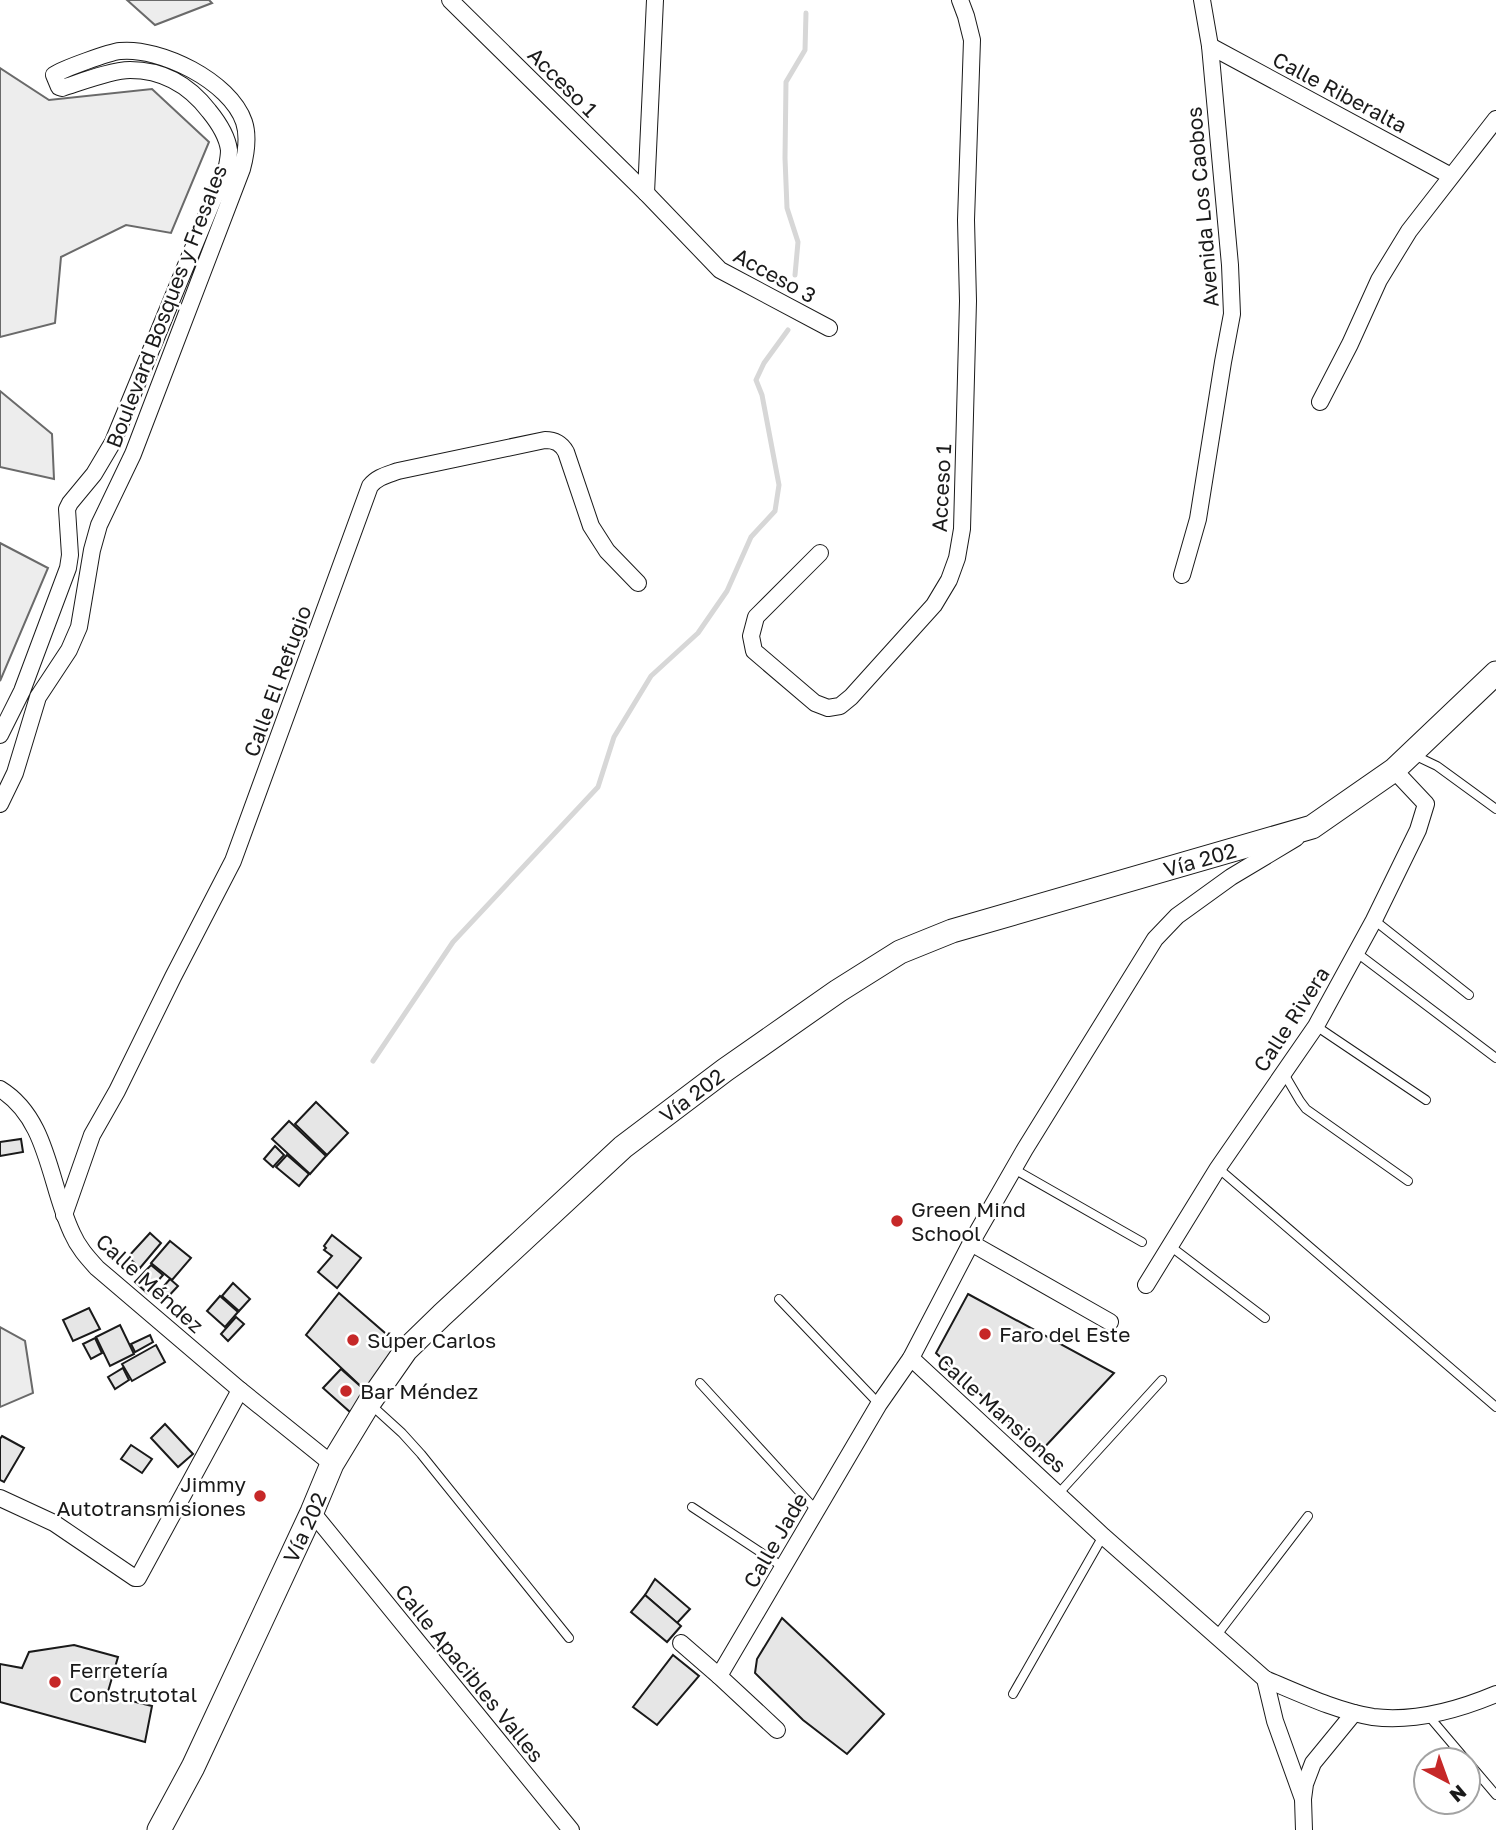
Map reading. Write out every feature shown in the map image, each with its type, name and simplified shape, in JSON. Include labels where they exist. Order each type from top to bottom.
[{"type":"main road","name":"Vía 202","points":[[159,1830],[193,1767],[332,1464],[369,1403],[406,1350],[623,1147],[725,1070],[838,991],[900,952],[952,931],[1312,827],[1394,770],[1496,673]]},
{"type":"street","name":"Acceso 1","points":[[450,0],[646,193]]},
{"type":"street","points":[[646,193],[655,0]]},
{"type":"street","name":"Acceso 1","points":[[820,553],[756,617],[751,636],[754,651],[815,703],[828,708],[839,706],[851,697],[934,605],[957,558],[962,529],[968,301],[965,220],[972,40],[960,0]]},
{"type":"street","name":"Avenida Los Caobos","points":[[1182,575],[1198,519],[1232,314],[1230,265],[1209,46],[1202,0]]},
{"type":"street","name":"Calle Riberalta","points":[[1209,46],[1451,176]]},
{"type":"street","name":"Boulevard Bosques y Fresales","points":[[0,735],[22,691],[68,568],[70,555],[67,509],[94,474],[113,442],[227,166],[229,150],[218,122],[199,98],[169,76],[133,69],[122,70],[62,88],[54,75],[119,51],[160,57],[180,63],[204,76],[237,108],[244,122],[247,138],[245,155],[242,169],[133,454],[99,526],[92,550],[79,627],[69,650],[38,697],[15,774],[0,804]]},
{"type":"street","points":[[1320,402],[1379,280],[1409,231],[1496,120]]},
{"type":"street","name":"Acceso 3","points":[[646,193],[720,270],[829,328]]},
{"type":"street","name":"Calle El Refugio","points":[[64,1214],[92,1135],[233,861],[374,481],[398,471],[553,440],[563,446],[598,539],[638,583]]},
{"type":"street","name":"Calle Rivera","points":[[1146,1285],[1218,1168],[1316,1026],[1357,953],[1418,830],[1426,804],[1394,770]]},
{"type":"street","name":"Calle Mansiones","points":[[1265,1679],[1103,1536],[911,1358],[971,1243],[1014,1169],[1155,939],[1177,916],[1231,877],[1312,827]]},
{"type":"street","name":"Calle Méndez","points":[[0,1088],[20,1106],[44,1146],[64,1214],[80,1250],[97,1268],[240,1390],[332,1464]]},
{"type":"street","points":[[971,1243],[1110,1322]]},
{"type":"street","name":"Calle Jade","points":[[719,1676],[879,1404],[911,1358]]},
{"type":"street","points":[[0,1498],[54,1522],[138,1578],[240,1390]]},
{"type":"street","name":"Calle Apacibles Valles","points":[[312,1512],[571,1830]]},
{"type":"street","points":[[681,1643],[777,1730]]},
{"type":"street","points":[[1265,1679],[1354,1713],[1375,1717],[1411,1717],[1449,1711],[1496,1694]]},
{"type":"street","points":[[1265,1679],[1275,1721],[1303,1799]]},
{"type":"street","points":[[1304,1830],[1305,1784],[1313,1763],[1354,1713]]},
{"type":"lane","points":[[1411,754],[1437,766],[1496,809]]},
{"type":"lane","points":[[1374,920],[1469,995]]},
{"type":"lane","points":[[1357,953],[1496,1058]]},
{"type":"lane","points":[[1316,1026],[1426,1100]]},
{"type":"lane","points":[[1283,1072],[1306,1109],[1408,1181]]},
{"type":"lane","points":[[1218,1168],[1496,1407]]},
{"type":"lane","points":[[1014,1169],[1142,1242]]},
{"type":"lane","points":[[1170,1246],[1265,1318]]},
{"type":"lane","points":[[779,1299],[879,1404]]},
{"type":"lane","points":[[1059,1493],[1162,1380]]},
{"type":"lane","points":[[700,1383],[816,1510]]},
{"type":"lane","points":[[369,1403],[421,1454],[569,1639]]},
{"type":"lane","points":[[692,1507],[783,1567]]},
{"type":"lane","points":[[1217,1635],[1308,1516]]},
{"type":"lane","points":[[1013,1694],[1103,1536]]},
{"type":"lane","points":[[1427,1714],[1454,1746]]},
{"type":"lane","points":[[1482,1779],[1496,1795]]},
{"type":"shaded area","points":[[127,0],[209,0],[212,3],[155,25]]},
{"type":"shaded area","points":[[0,68],[49,100],[152,89],[209,142],[171,233],[126,225],[61,257],[55,323],[0,337]]},
{"type":"shaded area","points":[[0,391],[52,434],[54,479],[0,467]]},
{"type":"shaded area","points":[[0,543],[48,568],[0,681]]},
{"type":"shaded area","points":[[0,1327],[25,1341],[33,1393],[0,1407]]},
{"type":"building","points":[[316,1102],[348,1133],[327,1155],[295,1124]]},
{"type":"building","points":[[289,1121],[326,1156],[310,1174],[272,1139]]},
{"type":"building","points":[[21,1139],[23,1152],[0,1156],[0,1142]]},
{"type":"building","points":[[275,1146],[284,1155],[273,1167],[264,1159]]},
{"type":"building","points":[[287,1155],[309,1174],[299,1186],[276,1167]]},
{"type":"building","points":[[150,1233],[161,1243],[140,1268],[128,1257]]},
{"type":"building","points":[[332,1235],[361,1258],[337,1288],[318,1272],[332,1256],[324,1250],[324,1246]]},
{"type":"building","points":[[170,1241],[191,1258],[172,1280],[151,1263]]},
{"type":"building","points":[[151,1265],[163,1275],[147,1293],[135,1282]]},
{"type":"building","points":[[170,1279],[178,1286],[164,1301],[157,1294]]},
{"type":"building","points":[[233,1283],[250,1299],[239,1311],[222,1296]]},
{"type":"building","name":"Súper Carlos","points":[[339,1293],[400,1346],[368,1393],[306,1335]]},
{"type":"building","points":[[968,1294],[1114,1373],[1041,1451],[936,1353]]},
{"type":"building","points":[[220,1296],[238,1312],[225,1327],[207,1311]]},
{"type":"building","points":[[89,1308],[100,1329],[73,1341],[63,1320]]},
{"type":"building","points":[[236,1317],[244,1324],[228,1341],[221,1334]]},
{"type":"building","points":[[120,1325],[134,1354],[110,1366],[96,1337]]},
{"type":"building","points":[[150,1335],[153,1342],[135,1352],[131,1344]]},
{"type":"building","points":[[95,1338],[102,1353],[91,1359],[83,1344]]},
{"type":"building","points":[[156,1345],[165,1362],[132,1381],[122,1364]]},
{"type":"building","points":[[123,1368],[129,1380],[115,1389],[108,1377]]},
{"type":"building","name":"Bar Méndez","points":[[341,1369],[368,1393],[350,1412],[323,1388]]},
{"type":"building","points":[[165,1424],[193,1454],[178,1467],[151,1438]]},
{"type":"building","points":[[2,1436],[24,1448],[4,1482],[0,1480]]},
{"type":"building","points":[[131,1445],[152,1459],[142,1473],[121,1459]]},
{"type":"building","points":[[655,1579],[690,1609],[677,1623],[645,1595]]},
{"type":"building","points":[[645,1595],[681,1626],[667,1642],[631,1612]]},
{"type":"building","points":[[782,1618],[884,1714],[847,1754],[803,1720],[755,1673],[757,1659]]},
{"type":"building","name":"Ferretería Construtotal","points":[[74,1645],[118,1657],[107,1695],[152,1706],[145,1742],[0,1702],[0,1664],[22,1668],[29,1652]]},
{"type":"building","points":[[673,1655],[699,1676],[657,1725],[633,1707]]},
{"type":"waterway","points":[[795,275],[798,242],[787,208],[786,82],[805,50],[806,13]]},
{"type":"waterway","points":[[373,1061],[453,942],[598,787],[614,737],[651,676],[698,633],[727,591],[751,537],[775,511],[779,485],[762,395],[756,380],[764,363],[788,330]]},
{"type":"place","name":"Green Mind School","points":[[897,1221]]},
{"type":"place","name":"Faro del Este","points":[[985,1334]]},
{"type":"place","name":"Súper Carlos","points":[[353,1340]]},
{"type":"place","name":"Bar Méndez","points":[[346,1391]]},
{"type":"place","name":"Jimmy Autotransmisiones","points":[[260,1496]]},
{"type":"place","name":"Ferretería Construtotal","points":[[55,1682]]}]
